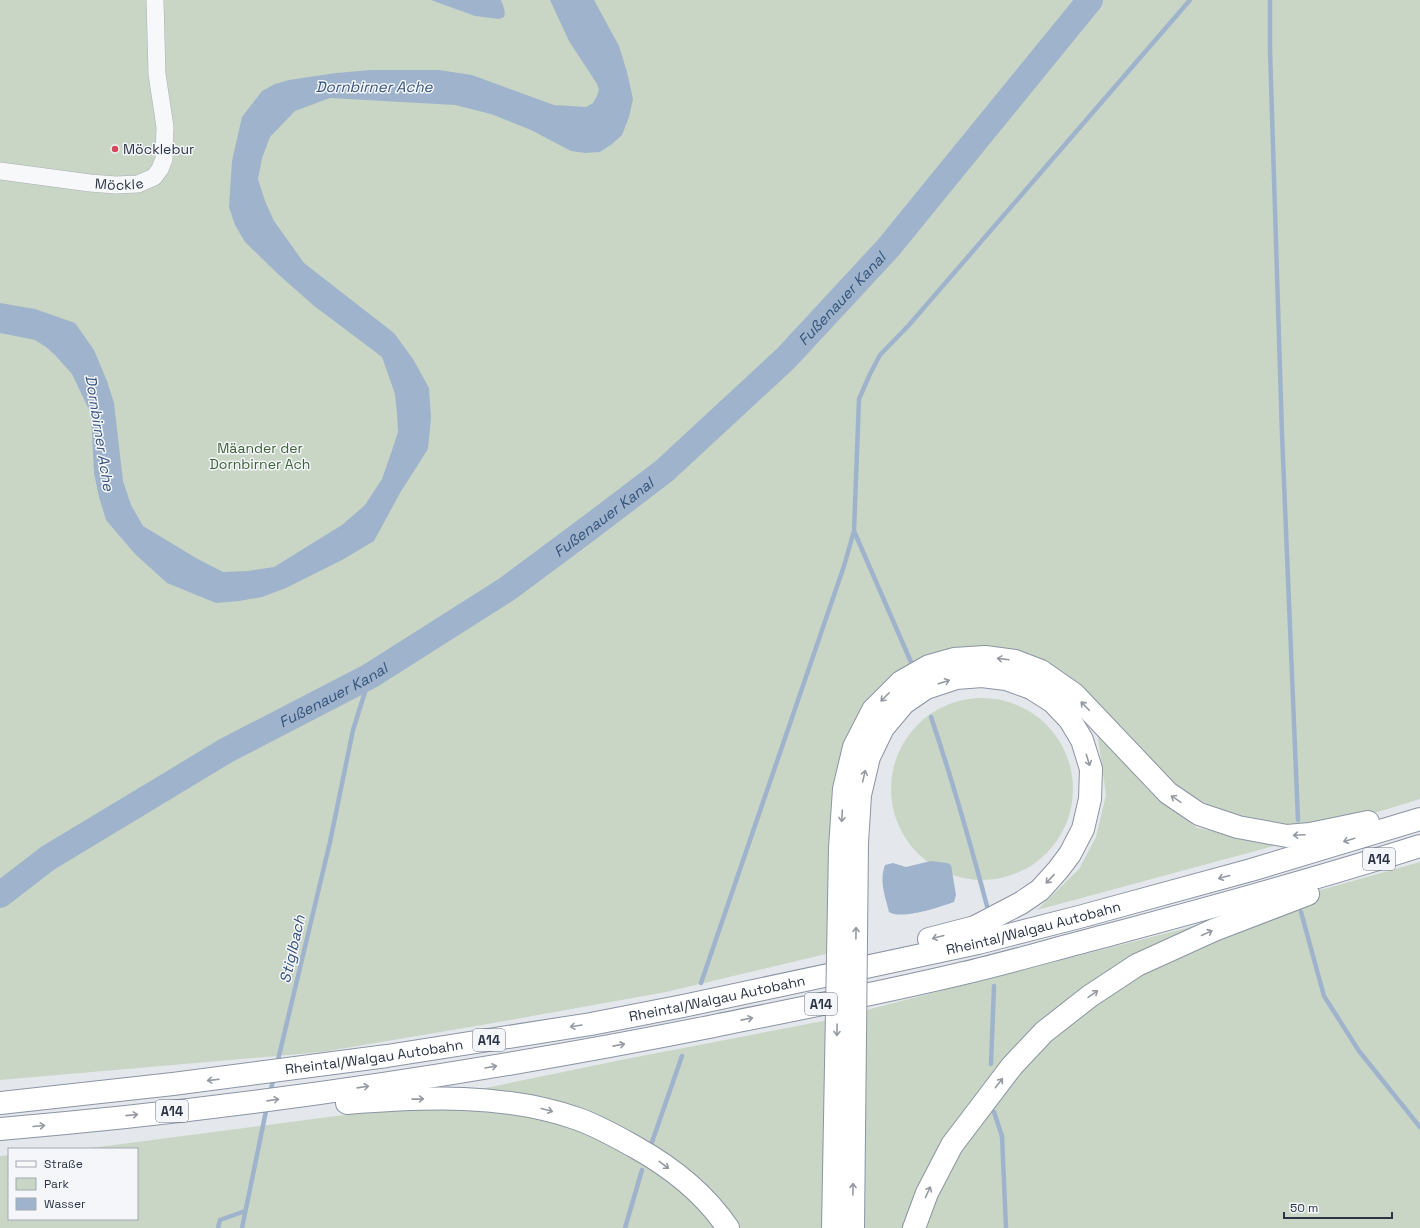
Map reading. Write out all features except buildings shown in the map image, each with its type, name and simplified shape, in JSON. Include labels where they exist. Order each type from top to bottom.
[{"type":"highway","points":[[797,981],[871,954],[975,927],[1021,903],[1040,890],[1070,854],[1084,829],[1090,799],[1091,769],[1082,740],[1070,720],[1053,702],[1036,679],[1015,661],[985,657],[954,659],[929,666],[901,682],[873,710],[854,747],[844,789],[840,848],[833,1228]]},
{"type":"highway","points":[[853,1228],[857,843],[860,795],[869,757],[883,728],[904,704],[926,688],[956,678],[982,676],[1006,679],[1036,679],[1074,694],[1168,793],[1199,814],[1238,827],[1286,836],[1310,834],[1364,822],[1417,820]]},
{"type":"highway","name":"Rheintal/Walgau Autobahn","points":[[0,1103],[252,1075],[387,1056],[591,1024],[683,1006],[978,943],[1251,870],[1417,820]]},
{"type":"highway","name":"Rheintal/Walgau Autobahn","points":[[0,1129],[93,1121],[250,1103],[412,1080],[608,1047],[810,1007],[966,973],[1338,872],[1420,846]]},
{"type":"highway","points":[[914,1228],[927,1193],[949,1151],[980,1108],[1012,1066],[1044,1032],[1090,996],[1137,965],[1214,930],[1292,899],[1417,860],[1420,856]]},
{"type":"highway","points":[[296,1096],[332,1104],[396,1099],[450,1098],[491,1100],[533,1107],[579,1119],[617,1137],[655,1158],[687,1183],[718,1213],[728,1228]]},
{"type":"street","name":"Möckle","points":[[0,171],[116,185],[138,184],[154,177],[160,169],[164,159],[165,127],[157,74],[155,0]]},
{"type":"green space","name":"Mäander der Dornbirner Ach","points":[[0,0],[1420,0],[1420,799],[1358,818],[1286,830],[1235,820],[1165,780],[1072,683],[896,675],[830,953],[666,992],[322,1052],[0,1080]]},
{"type":"green space","points":[[973,698],[991,698],[1009,701],[1025,708],[1047,724],[1063,746],[1070,762],[1073,789],[1070,816],[1063,832],[1047,854],[1025,870],[1009,877],[991,880],[973,880],[955,877],[939,870],[924,860],[911,847],[901,832],[894,816],[891,798],[891,780],[894,762],[901,746],[911,731],[924,718],[939,708],[955,701]]},
{"type":"green space","points":[[1097,731],[1148,790],[1197,828],[1281,844],[1037,910],[1079,869],[1096,837],[1106,795]]},
{"type":"green space","points":[[1420,862],[1420,1228],[0,1228],[0,1156],[8,1155],[8,1220],[138,1220],[138,1148],[91,1148],[374,1111],[626,1059],[823,1021],[1179,930]]},
{"type":"water","points":[[431,0],[501,0],[505,15],[499,19],[475,16]]},
{"type":"water","name":"Dornbirner Ache","points":[[550,0],[594,0],[619,46],[633,99],[629,117],[622,135],[600,152],[585,153],[571,151],[531,130],[491,114],[455,105],[330,98],[295,111],[270,137],[262,158],[258,179],[265,201],[274,221],[304,263],[394,333],[413,359],[429,388],[431,418],[428,449],[400,493],[374,541],[342,560],[286,588],[262,597],[239,601],[216,603],[167,583],[135,554],[106,520],[94,473],[91,414],[72,374],[55,355],[35,340],[0,333],[0,303],[35,309],[75,323],[94,350],[107,381],[114,403],[123,481],[131,505],[143,526],[196,558],[223,572],[247,571],[274,567],[342,525],[365,505],[382,479],[390,456],[398,432],[397,413],[395,394],[382,357],[313,305],[278,274],[245,242],[235,225],[229,207],[232,161],[242,117],[262,91],[275,84],[289,80],[336,73],[371,70],[439,70],[472,75],[554,105],[586,107],[593,103],[597,96],[599,90],[597,84],[569,41]]},
{"type":"water","points":[[931,861],[951,865],[956,895],[954,902],[912,914],[903,915],[889,912],[884,894],[883,883],[883,871],[885,865],[893,863],[906,867]]},
{"type":"waterway","name":"Fußenauer Kanal","points":[[0,895],[48,858],[227,750],[370,676],[507,589],[664,471],[786,358],[888,248],[1090,0]]},
{"type":"waterway","points":[[701,983],[844,566],[854,531],[859,399],[870,374],[880,355],[909,325],[1190,0]]},
{"type":"waterway","points":[[1270,0],[1270,50],[1282,434],[1298,820]]},
{"type":"waterway","points":[[854,531],[914,669]]},
{"type":"waterway","name":"Stiglbach","points":[[277,1064],[330,842],[353,730],[370,676]]},
{"type":"waterway","points":[[931,717],[987,906]]},
{"type":"waterway","points":[[1301,912],[1324,996],[1359,1051],[1420,1127]]},
{"type":"waterway","points":[[991,1064],[994,986]]},
{"type":"waterway","points":[[651,1145],[682,1056]]},
{"type":"waterway","name":"Stiglbach","points":[[270,1093],[274,1077]]},
{"type":"waterway","name":"Stiglbach","points":[[242,1228],[267,1106]]},
{"type":"waterway","points":[[994,1112],[1002,1136],[1006,1228]]},
{"type":"waterway","points":[[625,1228],[642,1170]]},
{"type":"waterway","points":[[218,1228],[220,1220],[245,1211]]},
{"type":"place","name":"Möcklebur","points":[[115,149]]}]
